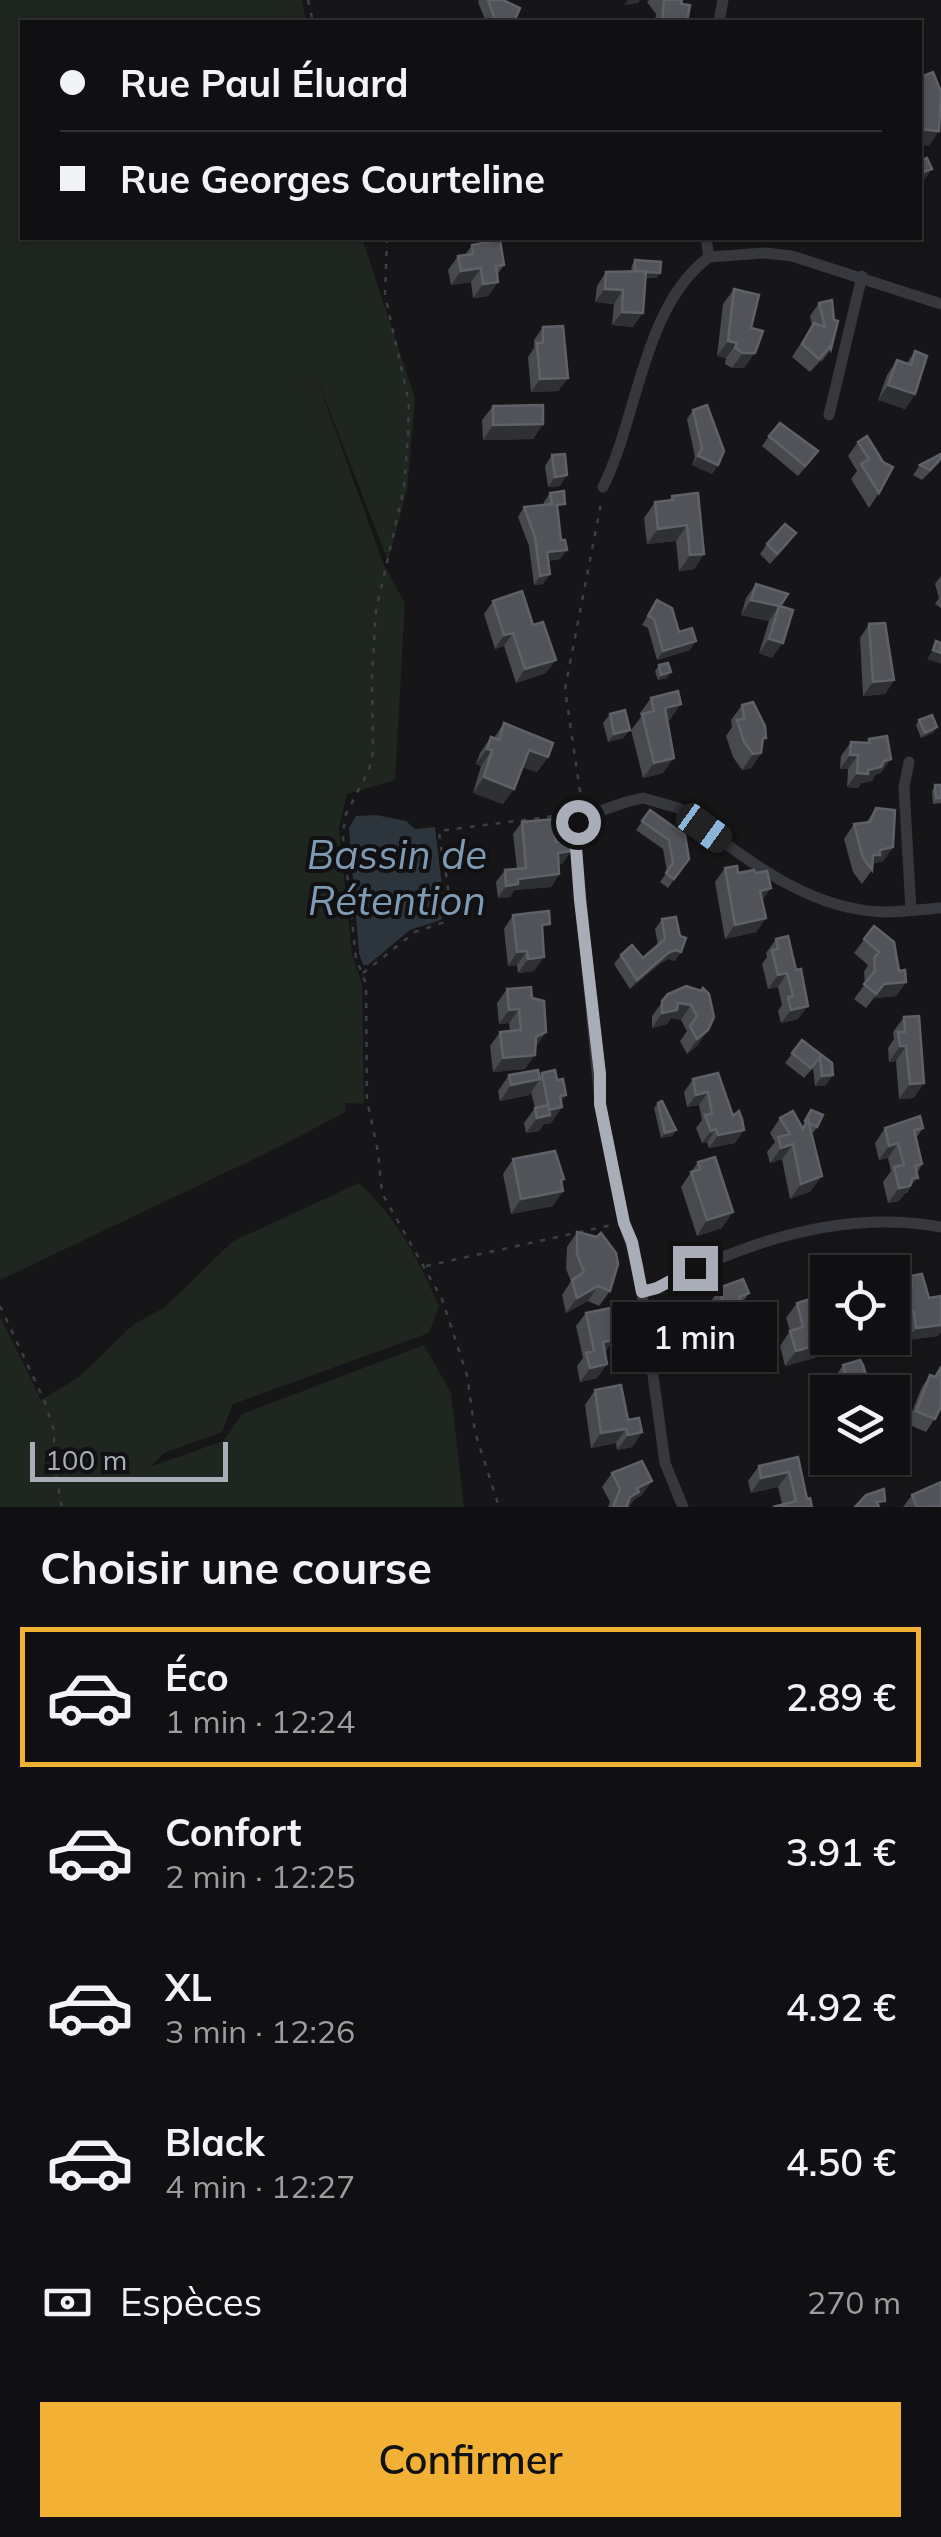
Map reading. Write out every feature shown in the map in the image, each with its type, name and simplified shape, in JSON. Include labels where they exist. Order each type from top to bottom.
[{"type":"street","points":[[706,240],[709,256]]},
{"type":"street","points":[[603,487],[618,458],[626,420],[663,318],[688,275],[709,256],[792,256],[941,304]]},
{"type":"street","points":[[829,415],[862,276]]},
{"type":"street","points":[[910,762],[904,787],[910,910]]},
{"type":"street","points":[[683,1507],[665,1462],[642,1292],[600,1104],[575,834],[581,818],[643,798],[662,801],[808,894],[861,909],[941,908]]},
{"type":"street","points":[[642,1292],[716,1259],[788,1235],[874,1223],[941,1226]]},
{"type":"path","points":[[387,240],[386,295],[408,403],[404,488],[376,610],[373,751],[369,770],[345,816],[342,837],[356,958],[366,984],[367,1100],[382,1193],[442,1299],[467,1376],[474,1432],[499,1507]]},
{"type":"path","points":[[581,818],[565,688],[603,487]]},
{"type":"path","points":[[362,974],[400,940],[445,922],[448,894],[439,831],[574,814],[581,818]]},
{"type":"path","points":[[426,1266],[624,1223]]},
{"type":"path","points":[[0,1306],[44,1400],[55,1433],[52,1456],[62,1507]]},
{"type":"shaded area","points":[[0,0],[302,0],[306,20],[20,20],[20,240],[363,240],[415,398],[407,490],[388,561],[314,371],[384,565],[405,603],[395,780],[347,794],[339,828],[352,955],[362,984],[364,1104],[346,1103],[345,1112],[283,1145],[0,1280]]},
{"type":"shaded area","points":[[359,1183],[395,1225],[439,1306],[429,1333],[233,1404],[222,1432],[164,1453],[150,1467],[223,1441],[242,1414],[424,1345],[451,1393],[464,1507],[0,1507],[0,1316],[41,1400],[79,1377],[134,1324],[164,1308],[232,1242]]},
{"type":"water","name":"Bassin de Rétention","points":[[356,816],[406,821],[415,829],[435,827],[445,911],[441,920],[410,930],[363,965],[349,828]]},
{"type":"building","points":[[488,0],[503,0],[520,8],[515,20],[495,20]]},
{"type":"building","points":[[664,0],[682,0],[681,4],[690,5],[687,20],[662,20]]},
{"type":"building","points":[[933,72],[941,92],[939,131],[922,129],[922,76]]},
{"type":"building","points":[[927,158],[932,169],[922,172],[922,160]]},
{"type":"building","points":[[500,240],[504,265],[496,266],[498,282],[483,284],[481,268],[461,271],[458,256],[473,254],[472,245]]},
{"type":"building","points":[[635,260],[661,262],[660,273],[635,271]]},
{"type":"building","points":[[646,271],[643,313],[622,312],[623,290],[605,289],[606,272]]},
{"type":"building","points":[[734,289],[759,295],[751,328],[763,331],[755,353],[743,353],[735,348],[737,343],[728,341]]},
{"type":"building","points":[[832,300],[834,320],[838,321],[831,349],[830,346],[819,359],[802,344],[814,323],[825,327],[819,303]]},
{"type":"building","points":[[563,326],[568,378],[540,379],[537,343],[543,343],[543,327]]},
{"type":"building","points":[[915,351],[927,356],[915,394],[888,385],[897,360],[911,365]]},
{"type":"building","points":[[543,405],[543,424],[493,425],[493,406]]},
{"type":"building","points":[[707,405],[724,451],[718,465],[698,456],[702,448],[693,410]]},
{"type":"building","points":[[780,423],[818,451],[805,466],[769,436]]},
{"type":"building","points":[[867,436],[883,462],[893,467],[879,493],[861,464],[869,459],[858,442]]},
{"type":"building","points":[[565,454],[567,475],[555,477],[552,455]]},
{"type":"building","points":[[941,454],[930,470],[920,465]]},
{"type":"building","points":[[564,491],[565,504],[557,505],[561,540],[565,540],[567,550],[547,552],[550,574],[540,576],[535,537],[524,507],[552,504],[550,493]]},
{"type":"building","points":[[698,493],[704,554],[690,555],[687,525],[658,529],[655,502]]},
{"type":"building","points":[[785,524],[796,533],[777,554],[767,544]]},
{"type":"building","points":[[756,584],[788,594],[780,606],[793,610],[783,643],[769,639],[779,606],[751,600]]},
{"type":"building","points":[[522,591],[533,625],[543,622],[556,660],[525,669],[513,633],[504,635],[493,601]]},
{"type":"building","points":[[657,600],[672,608],[679,632],[692,628],[696,641],[663,651],[654,619],[648,616]]},
{"type":"building","points":[[885,623],[894,680],[873,682],[869,624]]},
{"type":"building","points":[[936,641],[941,643],[941,653],[933,650]]},
{"type":"building","points":[[668,663],[671,672],[661,675],[659,665]]},
{"type":"building","points":[[678,691],[681,704],[665,708],[674,758],[654,763],[642,714],[654,711],[651,698]]},
{"type":"building","points":[[753,702],[765,726],[766,738],[761,753],[753,754],[744,742],[737,720],[744,719],[742,705]]},
{"type":"building","points":[[625,710],[630,730],[614,734],[610,714]]},
{"type":"building","points":[[932,715],[937,727],[925,733],[919,720]]},
{"type":"building","points":[[504,723],[553,743],[548,757],[529,750],[514,789],[484,777],[492,750],[487,749],[491,737],[499,740]]},
{"type":"building","points":[[887,736],[891,759],[868,770],[868,774],[857,773],[858,755],[850,755],[851,742],[870,743],[869,739]]},
{"type":"building","points":[[935,785],[941,785],[941,798],[936,798]]},
{"type":"building","points":[[876,808],[895,810],[893,847],[873,855],[872,870],[863,858],[854,824],[870,822]]},
{"type":"building","points":[[650,810],[685,835],[689,859],[674,879],[666,873],[673,863],[669,840],[642,821]]},
{"type":"building","points":[[554,819],[556,842],[569,840],[571,851],[558,853],[559,874],[518,879],[518,884],[506,886],[505,870],[526,868],[522,822]]},
{"type":"building","points":[[737,866],[738,873],[767,871],[771,888],[760,891],[766,918],[735,925],[725,868]]},
{"type":"building","points":[[549,911],[550,924],[542,925],[544,957],[528,959],[527,951],[517,952],[513,915]]},
{"type":"building","points":[[676,917],[680,936],[686,938],[681,952],[668,953],[637,980],[621,955],[632,945],[643,958],[665,939],[662,919]]},
{"type":"building","points":[[874,926],[894,942],[899,971],[905,970],[906,982],[884,984],[876,994],[864,984],[875,971],[874,958],[879,952],[864,939]]},
{"type":"building","points":[[788,936],[796,970],[801,969],[808,1006],[791,1010],[788,997],[793,996],[787,973],[778,975],[772,950],[778,949],[776,939]]},
{"type":"building","points":[[686,986],[701,991],[703,988],[709,994],[714,1017],[708,1030],[697,1039],[690,1026],[697,1016],[691,1005],[678,1003],[677,1010],[662,1013],[662,1001],[668,994]]},
{"type":"building","points":[[531,987],[532,998],[544,1001],[546,1032],[536,1037],[535,1055],[503,1058],[500,1032],[521,1030],[519,1009],[509,1010],[507,989]]},
{"type":"building","points":[[919,1016],[924,1083],[910,1084],[906,1046],[900,1046],[898,1032],[905,1032],[904,1017]]},
{"type":"building","points":[[802,1040],[832,1063],[833,1075],[822,1076],[820,1057],[811,1068],[792,1053]]},
{"type":"building","points":[[538,1070],[540,1079],[511,1085],[509,1075]]},
{"type":"building","points":[[555,1070],[557,1080],[563,1079],[566,1095],[560,1096],[562,1107],[549,1110],[542,1073]]},
{"type":"building","points":[[718,1073],[733,1116],[739,1111],[744,1130],[718,1135],[716,1129],[711,1131],[705,1115],[712,1114],[708,1092],[696,1095],[693,1079]]},
{"type":"building","points":[[662,1101],[676,1130],[665,1133],[658,1103]]},
{"type":"building","points":[[548,1105],[550,1115],[537,1118],[535,1108]]},
{"type":"building","points":[[811,1110],[823,1115],[817,1127],[805,1121]]},
{"type":"building","points":[[793,1111],[803,1129],[808,1120],[822,1176],[801,1184],[793,1144],[781,1148],[778,1137],[790,1134],[780,1118]]},
{"type":"building","points":[[920,1116],[923,1128],[914,1130],[922,1164],[915,1166],[918,1178],[913,1178],[910,1186],[899,1188],[894,1167],[904,1165],[898,1143],[889,1146],[885,1128]]},
{"type":"building","points":[[555,1151],[564,1179],[563,1191],[521,1199],[513,1159]]},
{"type":"building","points":[[715,1157],[733,1212],[707,1220],[691,1172],[700,1169],[698,1162]]},
{"type":"building","points":[[577,1232],[597,1237],[601,1233],[616,1253],[618,1264],[610,1291],[598,1286],[577,1298],[572,1280],[584,1272],[577,1254]]},
{"type":"building","points":[[922,1274],[929,1298],[941,1296],[941,1325],[916,1328],[914,1312],[910,1313],[911,1276]]},
{"type":"building","points":[[743,1279],[749,1293],[739,1297],[749,1324],[764,1318],[768,1330],[733,1346],[728,1330],[721,1333],[712,1307],[722,1303],[721,1287]]},
{"type":"building","points":[[810,1299],[810,1347],[796,1351],[790,1331],[803,1327],[797,1303]]},
{"type":"building","points":[[620,1306],[624,1325],[614,1327],[613,1340],[603,1342],[607,1364],[590,1368],[586,1353],[594,1351],[586,1313]]},
{"type":"building","points":[[860,1360],[866,1375],[846,1375],[843,1365]]},
{"type":"building","points":[[941,1367],[941,1407],[935,1419],[916,1411],[930,1375],[936,1377]]},
{"type":"building","points":[[621,1385],[628,1420],[639,1418],[642,1432],[628,1435],[626,1429],[601,1433],[595,1390]]},
{"type":"building","points":[[798,1457],[812,1507],[773,1507],[796,1501],[789,1472],[761,1478],[759,1466]]},
{"type":"building","points":[[642,1461],[652,1481],[637,1488],[639,1492],[630,1497],[628,1507],[613,1507],[620,1489],[612,1473]]},
{"type":"building","points":[[941,1482],[941,1506],[917,1507],[912,1495]]},
{"type":"building","points":[[884,1489],[885,1501],[877,1502],[879,1507],[855,1507],[866,1495]]},
{"type":"route","points":[[578,822],[575,834],[580,900],[600,1104],[642,1292],[695,1268]]}]
